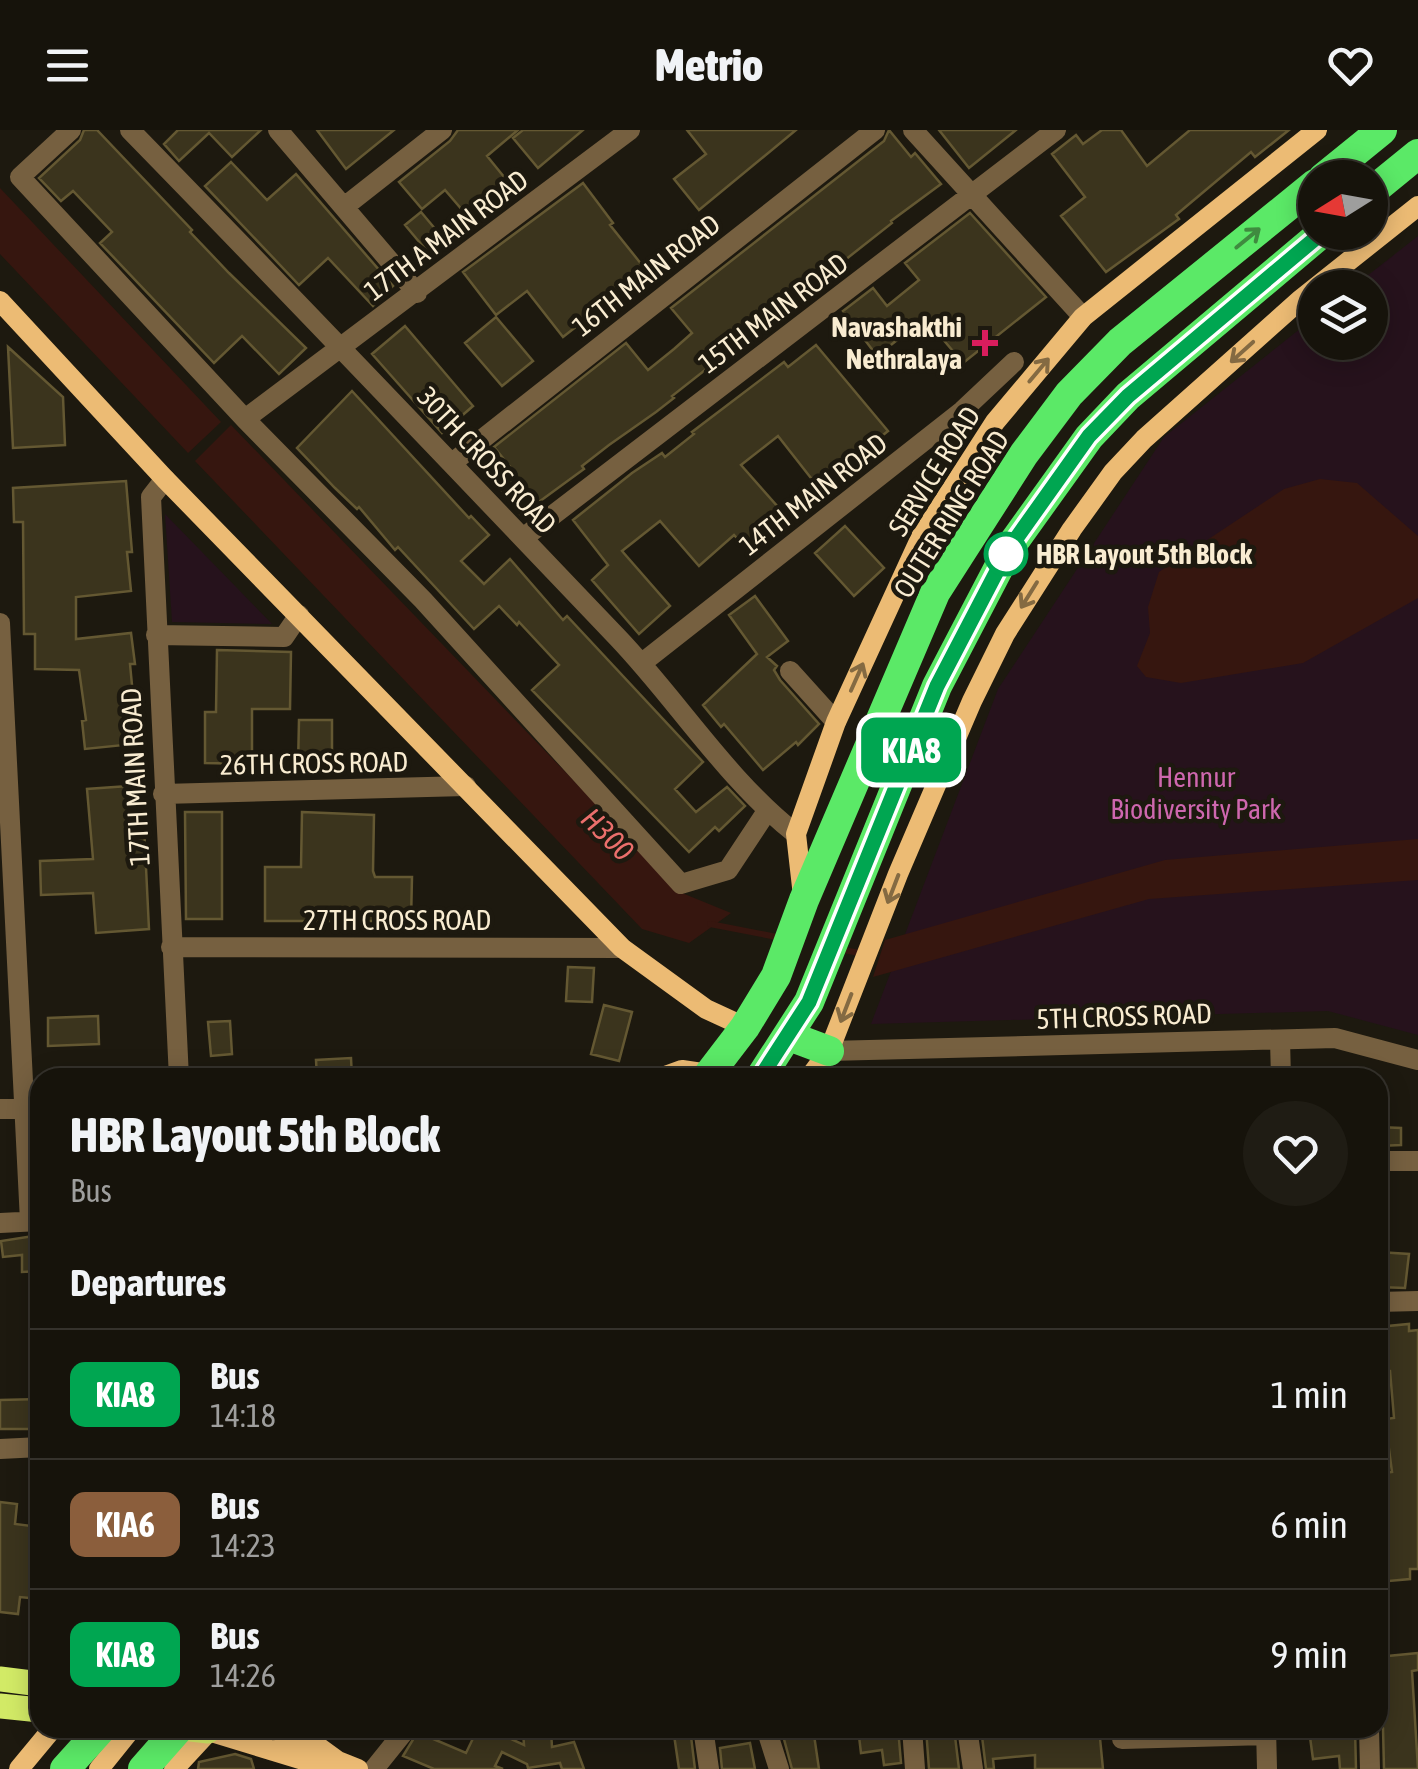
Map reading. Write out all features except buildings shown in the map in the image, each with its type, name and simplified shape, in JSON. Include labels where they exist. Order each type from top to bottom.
[{"type":"highway","points":[[1345,160],[1382,130]]},
{"type":"highway","points":[[1388,178],[1418,154]]},
{"type":"highway","name":"OUTER RING ROAD","points":[[713,1068],[745,1027],[776,976],[804,900],[935,594],[1024,454],[1069,394],[1120,342],[1298,198]]},
{"type":"highway","points":[[767,1068],[809,1002],[944,672],[1008,550],[1089,436],[1128,396],[1302,250]]},
{"type":"highway","points":[[789,1036],[829,1052]]},
{"type":"highway","points":[[65,1769],[93,1738]]},
{"type":"highway","points":[[143,1769],[182,1738]]},
{"type":"main road","points":[[0,1679],[30,1683]]},
{"type":"main road","points":[[0,1706],[30,1709]]},
{"type":"street","points":[[71,130],[20,176],[244,420],[424,600],[680,884],[728,870],[767,811]]},
{"type":"street","name":"30TH CROSS ROAD","points":[[130,130],[642,663],[767,811],[796,834]]},
{"type":"street","points":[[278,130],[417,293]]},
{"type":"street","points":[[344,207],[442,130]]},
{"type":"street","name":"17TH A MAIN ROAD","points":[[244,420],[630,130]]},
{"type":"street","name":"16TH MAIN ROAD","points":[[452,463],[875,130]]},
{"type":"street","points":[[913,130],[1083,317]]},
{"type":"street","name":"15TH MAIN ROAD","points":[[523,538],[1056,130]]},
{"type":"street","name":"SERVICE ROAD","points":[[804,900],[796,834],[836,722],[920,536],[995,422],[1083,317],[1317,130]]},
{"type":"street","points":[[817,1068],[829,1052],[972,701],[1005,634],[1046,567],[1114,472],[1144,439],[1301,299],[1418,206]]},
{"type":"street","points":[[0,301],[165,479],[622,948],[706,1009],[745,1027]]},
{"type":"street","name":"14TH MAIN ROAD","points":[[642,663],[962,411],[1014,362]]},
{"type":"street","points":[[962,411],[995,422]]},
{"type":"street","name":"17TH MAIN ROAD","points":[[165,479],[151,498],[178,1068]]},
{"type":"street","points":[[156,635],[284,637],[299,616]]},
{"type":"street","points":[[0,622],[9,998],[30,1170]]},
{"type":"street","points":[[790,670],[836,722]]},
{"type":"street","name":"26TH CROSS ROAD","points":[[163,794],[466,786]]},
{"type":"street","name":"27TH CROSS ROAD","points":[[171,946],[622,948]]},
{"type":"street","name":"5TH CROSS ROAD","points":[[829,1052],[1335,1038],[1418,1060]]},
{"type":"street","points":[[1280,1040],[1281,1068]]},
{"type":"street","points":[[0,1109],[24,1108]]},
{"type":"street","points":[[1388,1161],[1418,1161]]},
{"type":"street","points":[[0,1223],[30,1221]]},
{"type":"street","points":[[1388,1302],[1418,1301]]},
{"type":"street","points":[[0,1448],[30,1446]]},
{"type":"street","points":[[19,1769],[45,1738]]},
{"type":"street","points":[[99,1769],[124,1738]]},
{"type":"street","points":[[174,1769],[190,1738]]},
{"type":"street","points":[[220,1738],[272,1759],[349,1766]]},
{"type":"street","points":[[297,1738],[349,1766]]},
{"type":"street","points":[[374,1769],[399,1738]]},
{"type":"street","points":[[705,1738],[710,1769]]},
{"type":"street","points":[[769,1738],[779,1769]]},
{"type":"street","points":[[913,1738],[915,1769]]},
{"type":"street","points":[[969,1738],[973,1769]]},
{"type":"street","points":[[1122,1739],[1140,1738]]},
{"type":"street","points":[[1266,1738],[1266,1769]]},
{"type":"street","points":[[1369,1738],[1370,1769]]},
{"type":"green space","name":"Hennur Biodiversity Park","points":[[1418,236],[1418,1035],[1328,1011],[871,1024],[998,689],[1164,437],[1298,331],[1298,360],[1388,360],[1388,270],[1375,270]]},
{"type":"green space","points":[[165,514],[272,624],[172,622]]},
{"type":"water","points":[[0,188],[221,422],[188,453],[0,254]]},
{"type":"water","points":[[231,425],[682,893],[731,913],[689,943],[642,929],[195,461]]},
{"type":"water","points":[[1320,479],[1357,483],[1418,536],[1418,598],[1303,663],[1181,683],[1146,677],[1137,666],[1150,633],[1148,607],[1159,572],[1284,489]]},
{"type":"water","points":[[1418,839],[1418,880],[1149,899],[873,977],[885,940],[1165,860]]},
{"type":"waterway","name":"H300","points":[[710,924],[782,938]]},
{"type":"waterway","name":"H300","points":[[838,949],[865,954]]},
{"type":"bus line","name":"KIA8","points":[[767,1068],[809,1002],[937,686],[1008,550],[1089,436],[1128,396],[1302,250]]},
{"type":"place","name":"Navashakthi Nethralaya","points":[[985,343]]},
{"type":"place","name":"HBR Layout 5th Block","points":[[1006,554]]}]
